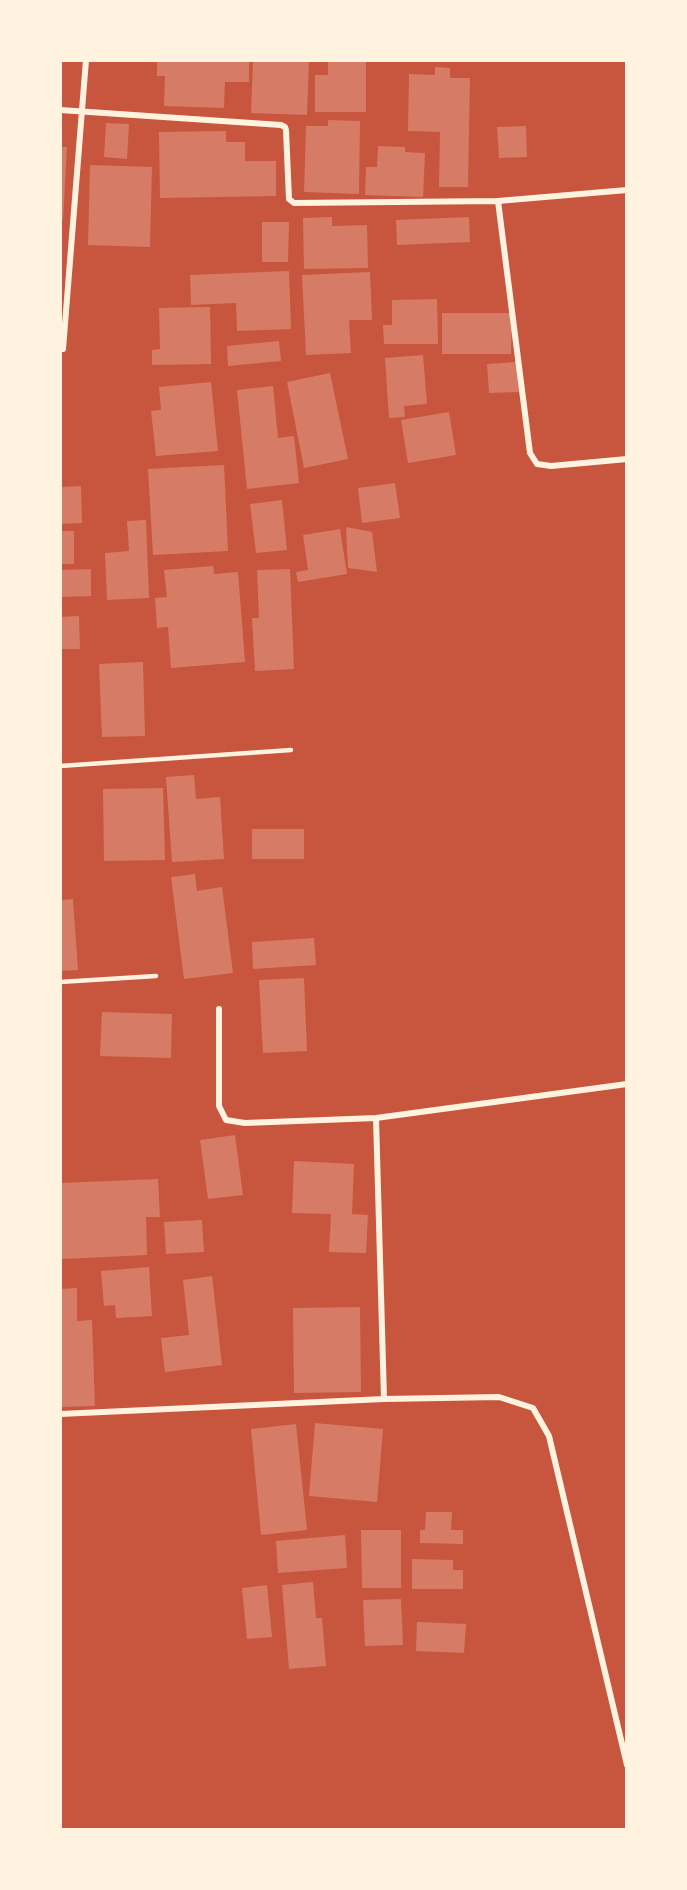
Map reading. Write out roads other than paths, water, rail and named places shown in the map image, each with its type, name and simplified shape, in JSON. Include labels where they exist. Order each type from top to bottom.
[{"type":"street","points":[[63,349],[86,60]]},
{"type":"street","points":[[60,110],[285,127],[289,199],[294,203],[498,201],[627,190]]},
{"type":"street","points":[[498,201],[530,453],[537,464],[551,466],[627,459]]},
{"type":"street","points":[[219,1009],[219,1106],[226,1120],[245,1123],[376,1118],[627,1084]]},
{"type":"street","points":[[376,1118],[384,1399]]},
{"type":"street","points":[[60,1414],[384,1399],[499,1397],[533,1408],[549,1436],[627,1765]]},
{"type":"lane","points":[[60,766],[291,750]]},
{"type":"lane","points":[[60,982],[156,976]]}]
